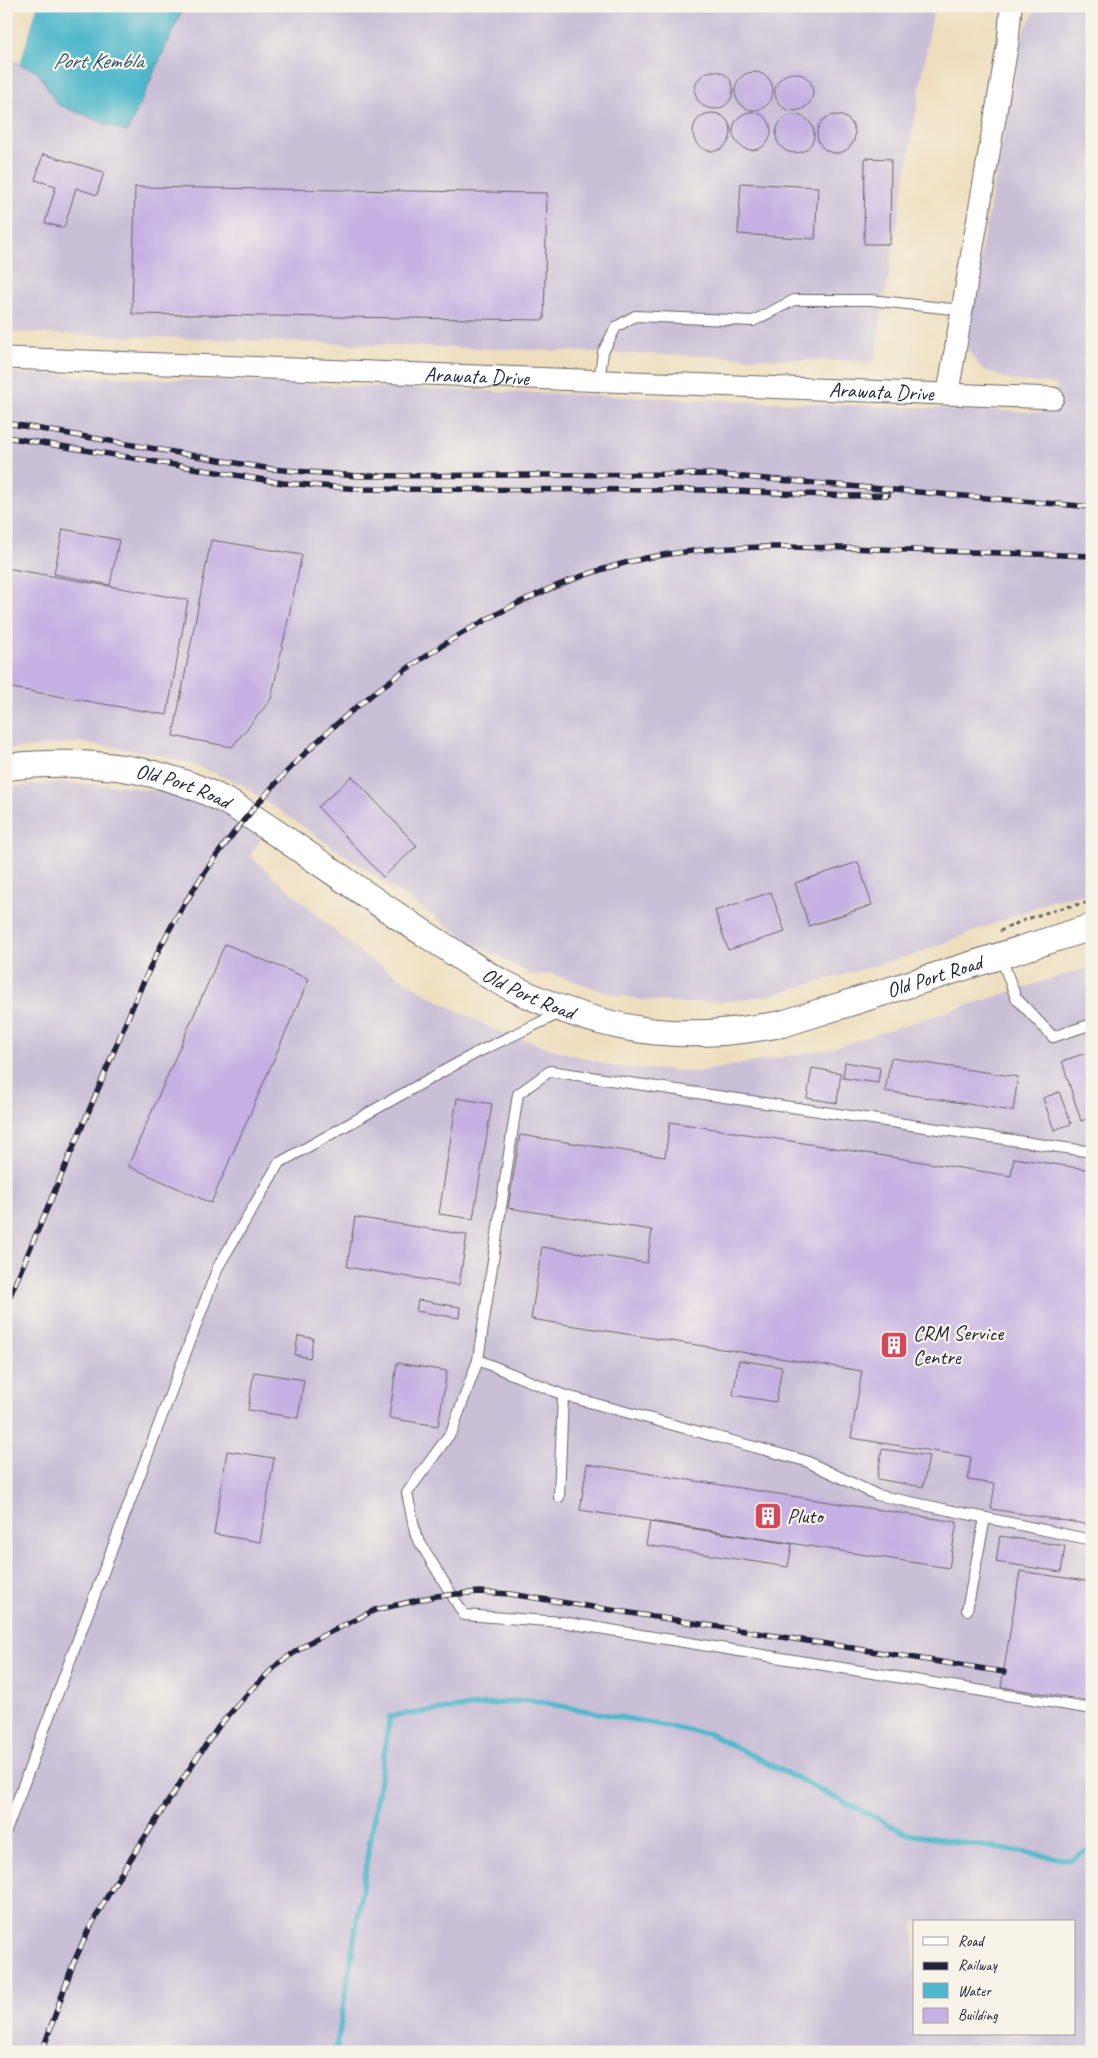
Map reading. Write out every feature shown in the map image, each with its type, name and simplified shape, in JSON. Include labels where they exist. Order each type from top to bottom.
[{"type":"street","name":"Arawata Drive","points":[[948,392],[1008,42],[1011,6]]},
{"type":"street","name":"Arawata Drive","points":[[6,358],[599,381],[948,392],[1053,398]]},
{"type":"street","name":"Old Port Road","points":[[6,767],[48,763],[108,766],[164,776],[194,785],[222,797],[395,915],[500,981],[566,1010],[611,1024],[642,1030],[693,1034],[736,1032],[782,1024],[999,944],[1092,927]]},
{"type":"lane","points":[[599,381],[603,352],[616,327],[635,316],[753,321],[794,300],[871,300],[961,310]]},
{"type":"lane","points":[[999,944],[1016,998],[1054,1037],[1092,1024]]},
{"type":"lane","points":[[6,1831],[218,1268],[279,1163],[476,1053],[566,1010]]},
{"type":"lane","points":[[1092,1152],[550,1071],[518,1094],[478,1360],[452,1431],[407,1493],[416,1536],[464,1615],[562,1622],[1092,1709]]},
{"type":"lane","points":[[478,1360],[563,1395],[806,1461],[876,1495],[1092,1540]]},
{"type":"lane","points":[[559,1497],[563,1395]]},
{"type":"lane","points":[[967,1610],[985,1518]]},
{"type":"path","points":[[999,944],[1037,916],[1075,904],[1092,902]]},
{"type":"shaded area","points":[[6,6],[934,6],[874,362],[6,332]]},
{"type":"shaded area","points":[[1038,6],[1092,6],[1092,893],[1051,901],[919,953],[772,995],[729,1001],[684,1003],[642,1000],[606,992],[552,974],[532,975],[470,941],[241,784],[190,763],[152,753],[79,742],[6,750],[6,373],[1055,413],[1056,384],[1010,380],[982,369],[968,350],[968,322],[1023,33]]},
{"type":"shaded area","points":[[51,783],[125,786],[173,794],[216,808],[234,818],[261,839],[250,856],[360,953],[426,994],[495,1030],[615,1067],[696,1072],[830,1049],[1092,966],[1092,2052],[6,2052],[6,788]]},
{"type":"water","name":"Port Kembla","points":[[6,6],[184,6],[127,132],[57,104],[38,72],[6,58]]},
{"type":"pier","points":[[6,6],[37,6],[20,64],[6,58]]},
{"type":"building","points":[[714,71],[721,72],[727,77],[732,83],[732,97],[727,103],[721,108],[714,109],[707,108],[701,103],[696,97],[695,90],[696,83],[701,77],[707,72]]},
{"type":"building","points":[[754,72],[761,73],[767,78],[772,84],[772,98],[767,104],[761,109],[754,110],[747,109],[741,104],[736,98],[735,91],[736,84],[741,78],[747,73]]},
{"type":"building","points":[[794,73],[801,74],[807,79],[812,85],[812,99],[807,105],[801,110],[794,111],[787,110],[781,105],[776,99],[775,92],[776,85],[781,79],[787,74]]},
{"type":"building","points":[[752,112],[759,113],[765,118],[770,124],[770,138],[765,144],[759,149],[752,150],[745,149],[739,144],[734,138],[733,131],[734,124],[739,118],[745,113]]},
{"type":"building","points":[[712,113],[719,114],[725,119],[730,125],[730,139],[725,145],[719,150],[712,151],[705,150],[699,145],[694,139],[693,132],[694,125],[699,119],[705,114]]},
{"type":"building","points":[[795,115],[802,116],[808,121],[813,127],[813,141],[808,147],[802,152],[795,153],[788,152],[782,147],[777,141],[776,134],[777,127],[782,121],[788,116]]},
{"type":"building","points":[[836,115],[843,116],[849,121],[854,127],[854,141],[849,147],[843,152],[836,153],[829,152],[823,147],[818,141],[817,134],[818,127],[823,121],[829,116]]},
{"type":"building","points":[[43,154],[104,172],[97,195],[76,188],[64,228],[45,223],[56,186],[35,180]]},
{"type":"building","points":[[865,158],[891,159],[890,244],[864,244]]},
{"type":"building","points":[[741,183],[818,187],[815,239],[738,234]]},
{"type":"building","points":[[135,187],[547,193],[544,320],[132,314]]},
{"type":"building","points":[[63,529],[119,540],[110,585],[54,574]]},
{"type":"building","points":[[211,540],[302,555],[271,699],[232,747],[173,736]]},
{"type":"building","points":[[6,568],[188,600],[167,715],[6,687]]},
{"type":"building","points":[[352,776],[417,846],[383,877],[318,807]]},
{"type":"building","points":[[858,862],[872,905],[809,926],[795,883]]},
{"type":"building","points":[[771,892],[785,932],[728,950],[715,911]]},
{"type":"building","points":[[225,944],[309,979],[211,1203],[128,1166]]},
{"type":"building","points":[[1092,1051],[1092,1117],[1081,1121],[1062,1061]]},
{"type":"building","points":[[891,1058],[1018,1077],[1013,1111],[885,1091]]},
{"type":"building","points":[[845,1062],[880,1068],[878,1083],[843,1078]]},
{"type":"building","points":[[812,1068],[841,1073],[837,1103],[807,1098]]},
{"type":"building","points":[[1059,1092],[1071,1124],[1054,1130],[1043,1098]]},
{"type":"building","points":[[457,1098],[492,1104],[473,1219],[439,1214]]},
{"type":"building","name":"CRM Service Centre","points":[[670,1122],[1011,1176],[1014,1158],[1092,1170],[1092,1525],[991,1509],[995,1484],[968,1480],[971,1457],[851,1438],[862,1371],[531,1319],[542,1247],[647,1263],[652,1230],[508,1208],[520,1135],[665,1157]]},
{"type":"building","points":[[355,1217],[467,1235],[459,1285],[347,1267]]},
{"type":"building","points":[[418,1300],[460,1307],[459,1318],[416,1311]]},
{"type":"building","points":[[298,1336],[313,1338],[310,1358],[295,1355]]},
{"type":"building","points":[[739,1360],[782,1367],[776,1402],[733,1395]]},
{"type":"building","points":[[397,1363],[447,1371],[438,1426],[389,1418]]},
{"type":"building","points":[[254,1372],[304,1380],[298,1418],[248,1410]]},
{"type":"building","points":[[882,1449],[929,1456],[923,1487],[877,1479]]},
{"type":"building","points":[[227,1451],[274,1458],[260,1542],[214,1534]]},
{"type":"building","name":"Pluto","points":[[587,1464],[957,1522],[949,1568],[580,1510]]},
{"type":"building","points":[[650,1522],[792,1544],[788,1567],[646,1545]]},
{"type":"building","points":[[1000,1536],[1065,1546],[1061,1572],[996,1562]]},
{"type":"building","points":[[1020,1571],[1092,1582],[1092,1701],[1001,1687]]},
{"type":"waterway","points":[[336,2052],[390,1716],[529,1700],[709,1734],[908,1834],[1071,1860],[1092,1847]]},
{"type":"railway","points":[[6,423],[271,469],[358,476],[709,474],[1092,507]]},
{"type":"railway","points":[[6,437],[283,483],[360,489],[710,490],[852,496],[888,495]]},
{"type":"railway","points":[[6,1305],[145,978],[176,918],[232,835],[264,796],[335,725],[414,664],[456,637],[532,596],[613,566],[669,554],[747,547],[799,547],[1092,556]]},
{"type":"railway","points":[[42,2052],[73,1964],[88,1931],[113,1886],[219,1726],[250,1691],[279,1663],[310,1642],[375,1610],[436,1596],[479,1592],[510,1594],[1004,1672]]},
{"type":"place","name":"CRM Service Centre","points":[[894,1345]]},
{"type":"place","name":"Pluto","points":[[768,1516]]}]
